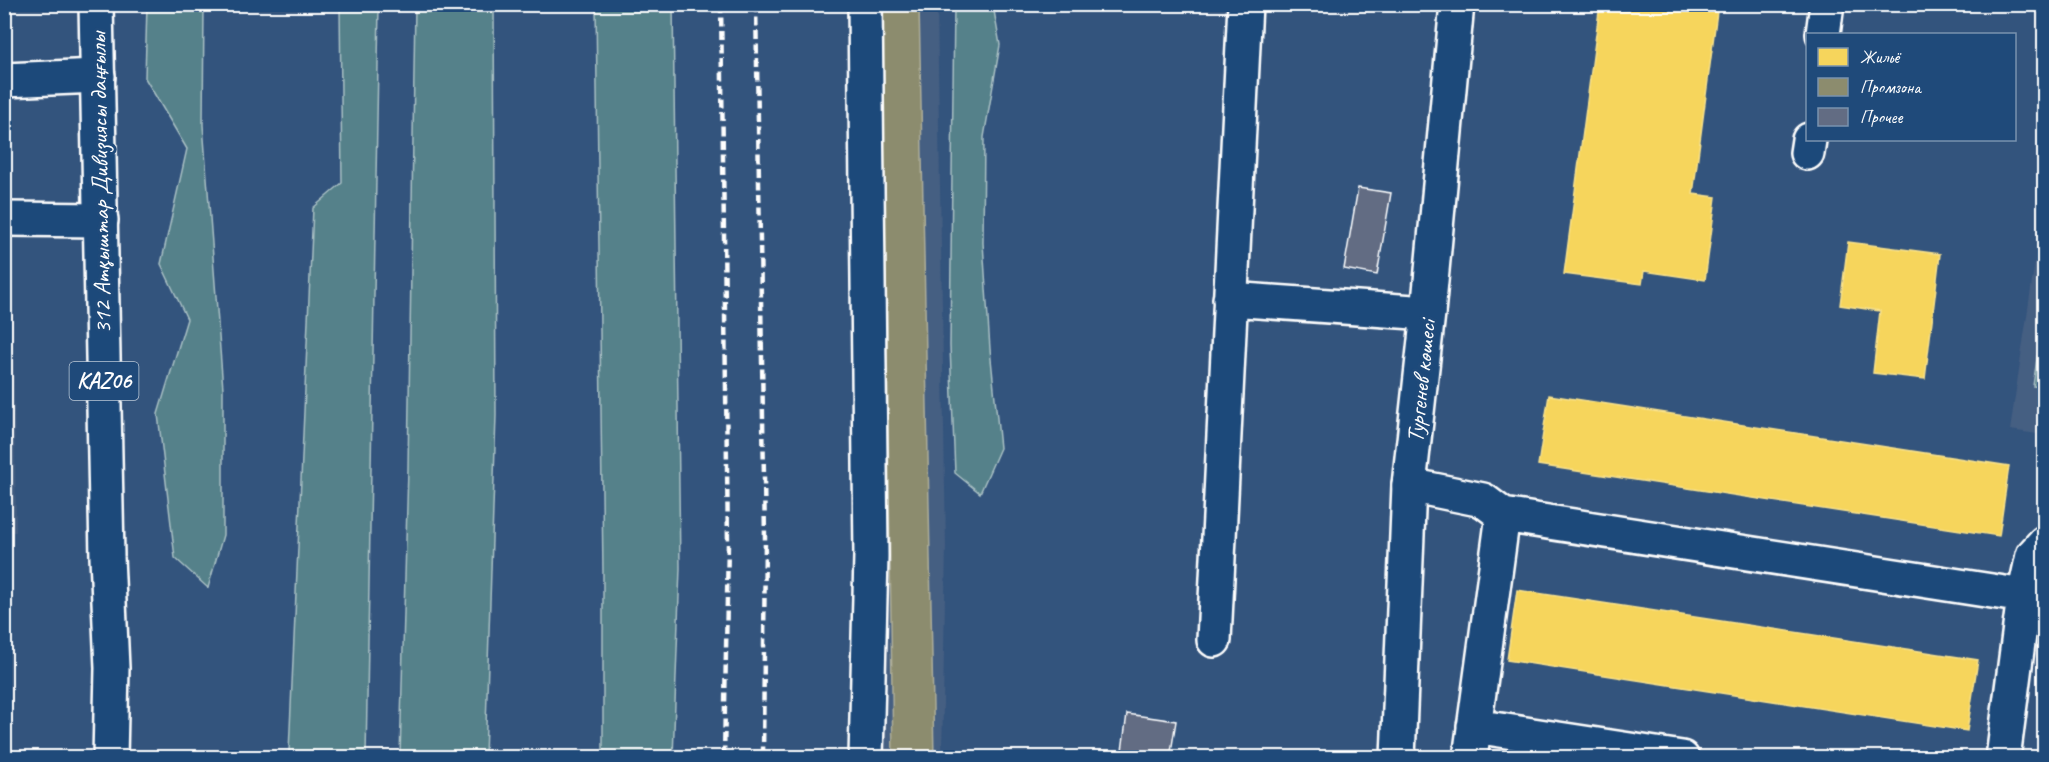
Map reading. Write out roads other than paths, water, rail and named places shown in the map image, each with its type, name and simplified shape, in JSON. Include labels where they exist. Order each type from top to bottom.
[{"type":"main road","name":"312 Атқыштар Дивизиясы даңғылы","points":[[96,4],[112,668],[110,758]]},
{"type":"main road","points":[[865,4],[871,556],[866,758]]},
{"type":"main road","points":[[1214,640],[1245,4]]},
{"type":"main road","name":"Тургенев көшесі","points":[[1398,758],[1409,485],[1428,313],[1456,4]]},
{"type":"main road","points":[[1823,33],[1827,4]]},
{"type":"main road","points":[[4,80],[98,76]]},
{"type":"main road","points":[[4,219],[100,219]]},
{"type":"main road","points":[[1230,299],[1428,313]]},
{"type":"main road","points":[[1409,485],[1483,500],[1503,515],[2024,596]]},
{"type":"main road","points":[[1503,515],[1472,742],[1682,758]]},
{"type":"main road","points":[[2003,758],[2024,596],[2033,555],[2044,543]]},
{"type":"railway","points":[[721,4],[728,543],[724,758]]},
{"type":"railway","points":[[756,4],[765,537],[763,758]]}]
